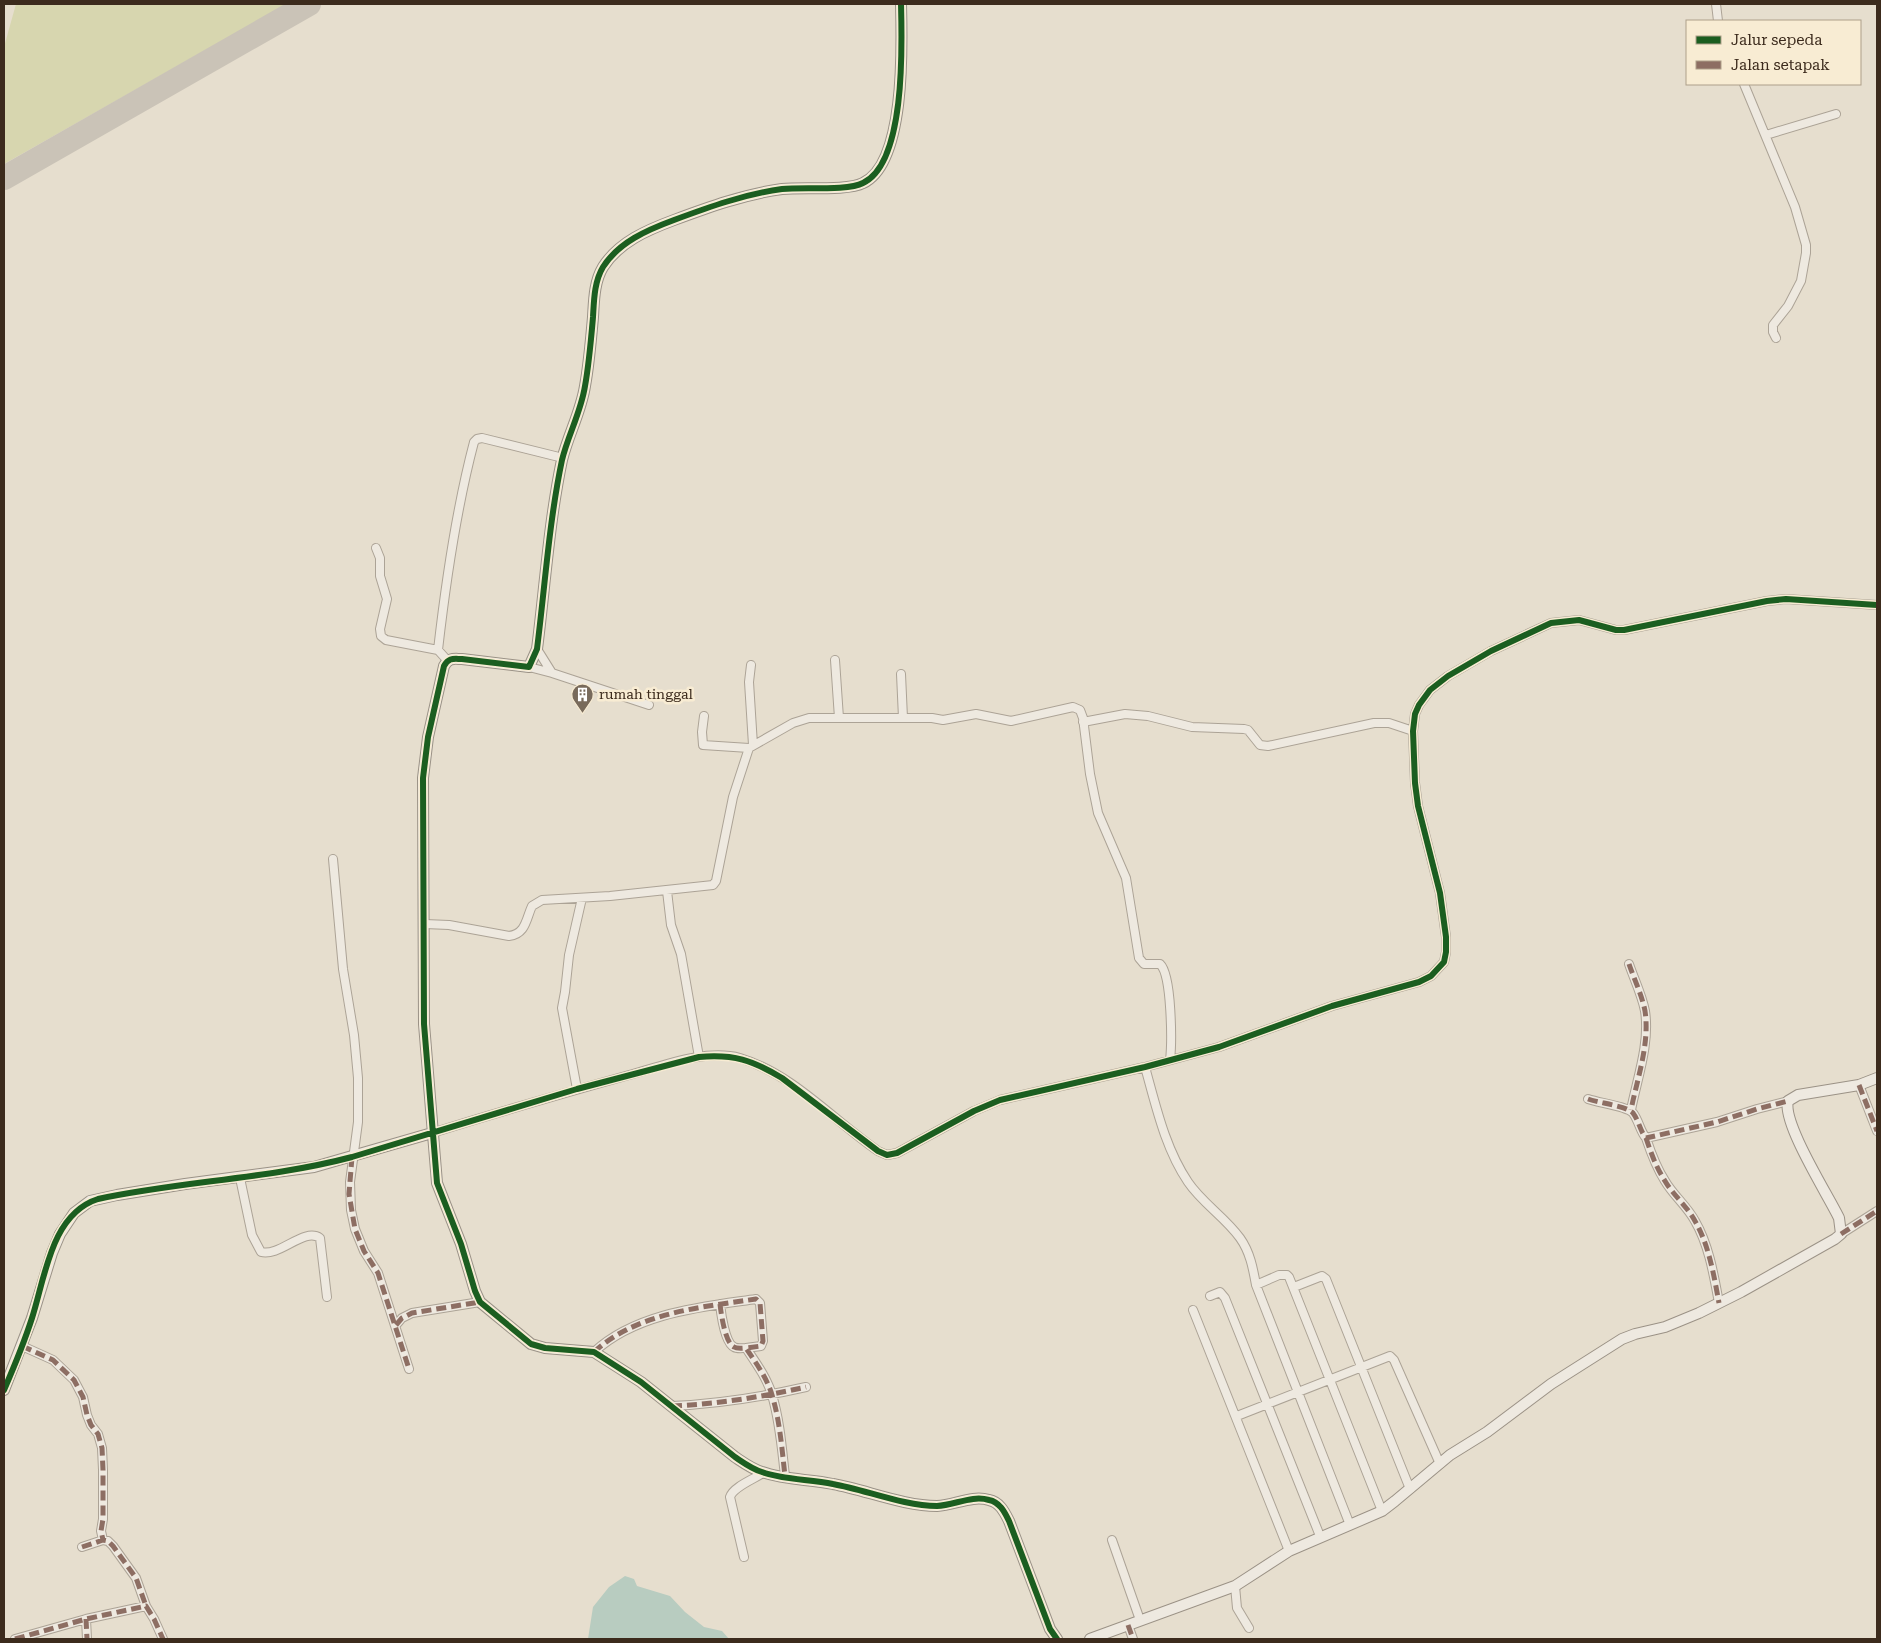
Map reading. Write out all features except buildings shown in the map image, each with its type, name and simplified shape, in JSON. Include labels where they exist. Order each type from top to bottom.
[{"type":"street","points":[[529,667],[537,649],[554,508],[563,458],[584,394],[595,292],[603,268],[617,251],[638,236],[657,226],[703,210],[774,190],[859,185],[873,176],[884,157],[893,134],[896,116],[902,64],[901,4]]},
{"type":"street","points":[[1716,4],[1718,20]]},
{"type":"street","points":[[1744,85],[1795,207],[1806,245],[1801,281],[1796,294],[1773,325],[1773,332],[1776,338]]},
{"type":"street","points":[[1766,135],[1836,114]]},
{"type":"street","points":[[438,650],[452,546],[464,482],[474,442],[482,438],[563,458]]},
{"type":"street","points":[[376,548],[380,558],[380,576],[387,600],[380,629],[381,636],[386,640],[438,650],[447,660]]},
{"type":"street","points":[[4,1390],[22,1346],[60,1234],[66,1223],[84,1205],[98,1199],[185,1184],[305,1168],[352,1157],[578,1089],[699,1056],[728,1055],[767,1069],[782,1078],[869,1145],[887,1155],[897,1153],[974,1111],[1000,1100],[1146,1067],[1236,1041],[1332,1006],[1419,982],[1431,976],[1444,962],[1446,952],[1446,937],[1438,884],[1418,806],[1413,758],[1415,714],[1424,696],[1437,683],[1491,651],[1551,623],[1579,620],[1616,630],[1624,630],[1767,601],[1786,599],[1877,604]]},
{"type":"street","points":[[537,649],[552,673]]},
{"type":"street","points":[[649,705],[529,667],[451,658],[447,660],[444,666],[424,758],[425,924],[423,1016],[437,1184],[461,1244],[480,1302],[536,1347],[594,1352],[623,1369],[735,1457],[763,1473],[832,1483],[907,1502],[928,1505],[946,1505],[978,1498],[996,1502],[1009,1521],[1050,1629],[1057,1639]]},
{"type":"street","points":[[834,660],[839,718]]},
{"type":"street","points":[[425,924],[450,925],[509,936],[515,935],[524,929],[532,906],[542,900],[708,886],[715,883],[733,797],[751,747],[749,682],[751,665]]},
{"type":"street","points":[[901,674],[903,718]]},
{"type":"street","points":[[704,716],[702,732],[704,745],[751,747],[801,720],[815,717],[932,718],[943,720],[976,714],[1011,721],[1074,706],[1080,710],[1098,813],[1126,878],[1139,958],[1144,964],[1162,965],[1166,973],[1172,1025],[1170,1060]]},
{"type":"street","points":[[1083,722],[1125,714],[1148,716],[1192,727],[1248,730],[1258,743],[1263,746],[1374,722],[1389,723],[1413,731]]},
{"type":"street","points":[[333,859],[343,969],[354,1035],[358,1078],[358,1117],[349,1194],[355,1228],[364,1251],[378,1273],[409,1369]]},
{"type":"street","points":[[667,890],[671,925],[681,954],[699,1056]]},
{"type":"street","points":[[578,1089],[562,1008],[566,992],[569,954],[582,898]]},
{"type":"street","points":[[1629,964],[1644,1010],[1646,1023],[1646,1039],[1631,1110]]},
{"type":"street","points":[[1146,1067],[1165,1136],[1181,1171],[1199,1195],[1240,1238],[1252,1263],[1256,1284],[1350,1525]]},
{"type":"street","points":[[1646,1138],[1717,1122],[1757,1108],[1788,1101],[1798,1095],[1859,1085],[1877,1078]]},
{"type":"street","points":[[1859,1085],[1877,1131]]},
{"type":"street","points":[[1588,1099],[1631,1110],[1636,1117],[1646,1138],[1651,1155],[1664,1180],[1687,1209],[1699,1229],[1708,1255],[1719,1303]]},
{"type":"street","points":[[1788,1101],[1787,1111],[1794,1132],[1839,1218],[1841,1234]]},
{"type":"street","points":[[240,1178],[252,1235],[261,1252],[273,1251],[305,1236],[315,1235],[320,1238],[327,1297]]},
{"type":"street","points":[[1090,1639],[1235,1586],[1289,1551],[1320,1536],[1382,1511],[1450,1455],[1487,1432],[1551,1384],[1622,1339],[1665,1327],[1719,1303],[1828,1244],[1877,1211]]},
{"type":"street","points":[[1256,1284],[1284,1274],[1289,1277],[1382,1511]]},
{"type":"street","points":[[1294,1287],[1318,1277],[1324,1277],[1362,1366],[1410,1489]]},
{"type":"street","points":[[1210,1296],[1220,1292],[1222,1294],[1320,1536]]},
{"type":"street","points":[[594,1352],[621,1332],[661,1318],[709,1305],[756,1299],[758,1300],[764,1338],[763,1345],[735,1348],[730,1344],[721,1316],[720,1304]]},
{"type":"street","points":[[396,1325],[402,1318],[412,1313],[480,1302]]},
{"type":"street","points":[[1193,1310],[1289,1551]]},
{"type":"street","points":[[22,1346],[53,1360],[74,1380],[84,1397],[87,1415],[99,1437],[102,1448],[104,1470],[101,1531],[103,1540]]},
{"type":"street","points":[[746,1348],[760,1368],[772,1395],[785,1476]]},
{"type":"street","points":[[1236,1416],[1330,1378],[1391,1356],[1440,1464]]},
{"type":"street","points":[[672,1406],[744,1400],[806,1387]]},
{"type":"street","points":[[744,1557],[730,1497],[736,1489],[763,1473]]},
{"type":"street","points":[[82,1547],[103,1540],[108,1541],[113,1546],[136,1578],[146,1606],[163,1639]]},
{"type":"street","points":[[1112,1540],[1140,1620]]},
{"type":"street","points":[[1235,1586],[1237,1608],[1249,1628]]},
{"type":"street","points":[[14,1639],[86,1619],[146,1606]]},
{"type":"street","points":[[86,1619],[86,1639]]},
{"type":"street","points":[[1128,1625],[1133,1639]]},
{"type":"green space","points":[[16,4],[287,4],[4,164],[4,47]]},
{"type":"shaded area","points":[[625,1576],[634,1579],[637,1586],[670,1596],[685,1612],[704,1627],[722,1631],[729,1639],[588,1639],[593,1607],[609,1587]]},
{"type":"taxiway","points":[[4,178],[309,4]]},
{"type":"marked path","points":[[1629,964],[1642,999],[1646,1023],[1642,1061],[1631,1110]]},
{"type":"marked path","points":[[1859,1085],[1877,1131]]},
{"type":"marked path","points":[[1588,1099],[1619,1107],[1633,1113],[1646,1138],[1717,1122],[1788,1101]]},
{"type":"marked path","points":[[1646,1138],[1662,1176],[1692,1216],[1700,1230],[1710,1261],[1719,1303]]},
{"type":"marked path","points":[[352,1157],[349,1194],[355,1229],[364,1251],[378,1273],[409,1369]]},
{"type":"marked path","points":[[1841,1234],[1877,1211]]},
{"type":"marked path","points":[[594,1352],[629,1328],[649,1320],[692,1309],[756,1299],[760,1303],[763,1341],[761,1346],[746,1348]]},
{"type":"marked path","points":[[396,1325],[402,1318],[412,1313],[480,1302]]},
{"type":"marked path","points":[[720,1304],[728,1340],[735,1348],[746,1348],[770,1389],[779,1425],[785,1476]]},
{"type":"marked path","points":[[22,1346],[53,1360],[74,1380],[83,1397],[87,1415],[91,1425],[98,1434],[102,1448],[103,1519],[101,1531],[103,1540]]},
{"type":"marked path","points":[[672,1406],[739,1400],[806,1387]]},
{"type":"marked path","points":[[82,1547],[103,1540],[108,1541],[136,1578],[146,1606]]},
{"type":"marked path","points":[[15,1639],[86,1619],[146,1606],[163,1639]]},
{"type":"marked path","points":[[86,1619],[87,1639]]},
{"type":"marked path","points":[[1128,1625],[1133,1639]]},
{"type":"cycle path","points":[[901,4],[902,46],[898,101],[894,128],[887,152],[877,171],[863,183],[847,187],[768,191],[700,210],[634,238],[617,251],[603,267],[595,292],[589,361],[583,396],[562,460],[558,483],[550,530],[537,649],[529,667],[462,659],[452,659],[444,666],[428,737],[423,778],[424,1024],[437,1183],[461,1244],[480,1302],[531,1344],[545,1348],[594,1352],[641,1382],[735,1457],[751,1468],[762,1472],[779,1477],[824,1482],[898,1501],[924,1505],[937,1506],[970,1499],[993,1501],[1002,1508],[1009,1521],[1050,1629],[1057,1639]]},
{"type":"cycle path","points":[[4,1390],[26,1337],[52,1249],[70,1218],[82,1207],[98,1199],[289,1170],[352,1157],[577,1089],[699,1057],[711,1056],[723,1056],[752,1063],[782,1078],[878,1151],[887,1155],[897,1153],[974,1111],[1000,1100],[1145,1067],[1219,1047],[1332,1006],[1419,982],[1431,976],[1444,962],[1446,952],[1446,937],[1440,893],[1418,806],[1415,783],[1413,731],[1415,714],[1430,690],[1448,676],[1491,651],[1551,623],[1579,620],[1616,630],[1624,630],[1767,601],[1786,599],[1877,605]]},
{"type":"place","name":"rumah tinggal","points":[[583,713]]}]
